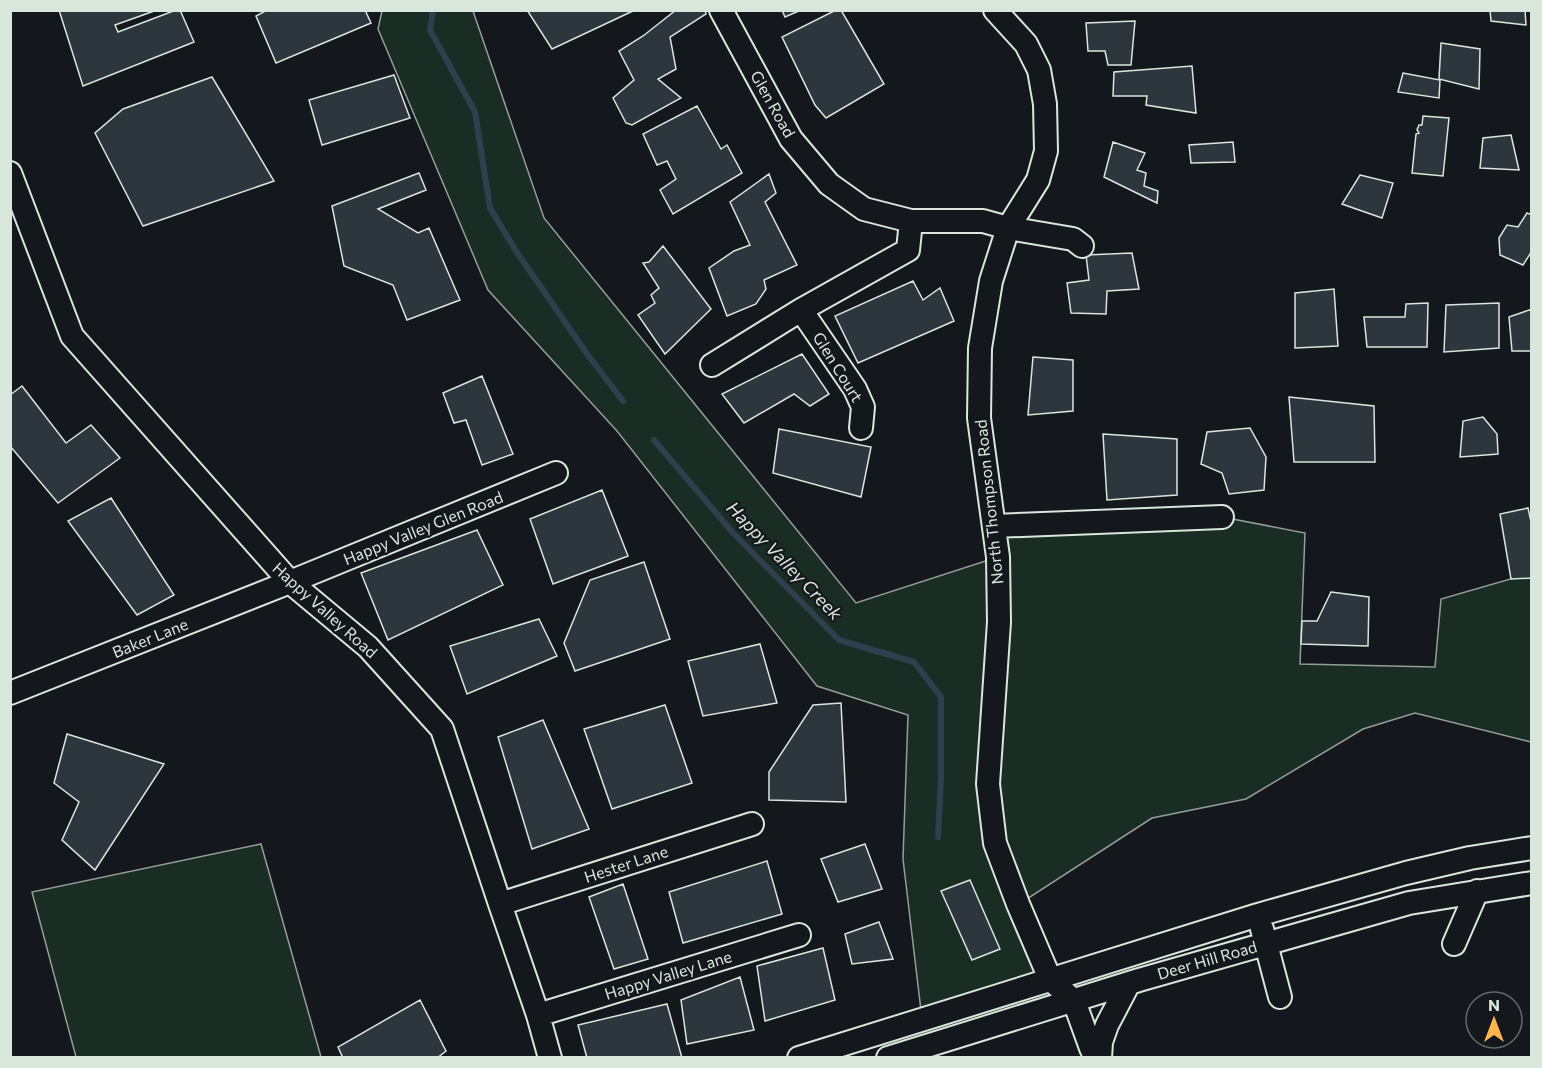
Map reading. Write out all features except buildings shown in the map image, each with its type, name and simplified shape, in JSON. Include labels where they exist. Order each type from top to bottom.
[{"type":"street","name":"Glen Road","points":[[721,10],[790,139],[829,184],[864,209],[911,221],[983,221],[1008,228],[1073,239],[1082,246]]},
{"type":"street","name":"North Thompson Road","points":[[995,10],[1026,44],[1039,70],[1045,104],[1046,152],[1038,180],[1008,228],[991,281],[980,348],[979,418],[998,557],[999,622],[988,784],[995,843],[1007,874],[1050,979],[1074,1001]]},
{"type":"street","name":"Happy Valley Road","points":[[10,173],[72,336],[290,582],[368,647],[442,729],[538,1015],[550,1058]]},
{"type":"street","points":[[712,365],[801,310],[908,250],[911,221]]},
{"type":"street","name":"Glen Court","points":[[801,310],[855,389],[863,407],[861,428]]},
{"type":"street","name":"Happy Valley Glen Road","points":[[290,582],[556,473]]},
{"type":"street","points":[[994,526],[1222,517]]},
{"type":"street","name":"Baker Lane","points":[[10,693],[290,582]]},
{"type":"street","name":"Hester Lane","points":[[500,904],[752,824]]},
{"type":"street","name":"Deer Hill Road","points":[[799,1058],[1258,915],[1406,873],[1470,858],[1532,848]]},
{"type":"street","name":"Deer Hill Road","points":[[888,1058],[1129,983],[1408,903],[1532,883]]},
{"type":"street","points":[[1454,944],[1477,891]]},
{"type":"street","points":[[1258,915],[1280,997]]},
{"type":"street","name":"Happy Valley Lane","points":[[538,1015],[799,935]]},
{"type":"street","points":[[1098,1058],[1107,1025],[1129,983]]},
{"type":"street","points":[[1074,1001],[1091,1048],[1098,1058]]},
{"type":"street","name":"Deer Hill Road","points":[[821,1051],[869,1047],[922,1019]]},
{"type":"green space","points":[[382,11],[473,11],[544,218],[856,603],[998,557],[994,526],[1222,517],[1305,533],[1300,664],[1435,667],[1441,599],[1531,573],[1531,742],[1415,713],[1363,729],[1246,799],[1152,818],[1019,904],[1050,979],[922,1019],[903,859],[908,715],[817,686],[617,431],[488,290],[378,29]]},
{"type":"green space","points":[[261,844],[321,1057],[76,1057],[32,892]]},
{"type":"waterway","name":"Happy Valley Creek","points":[[433,10],[430,30],[475,112],[490,208],[516,251],[587,354],[623,401]]},
{"type":"waterway","name":"Happy Valley Creek","points":[[654,440],[734,534],[839,640],[914,662],[941,697],[938,837]]}]
